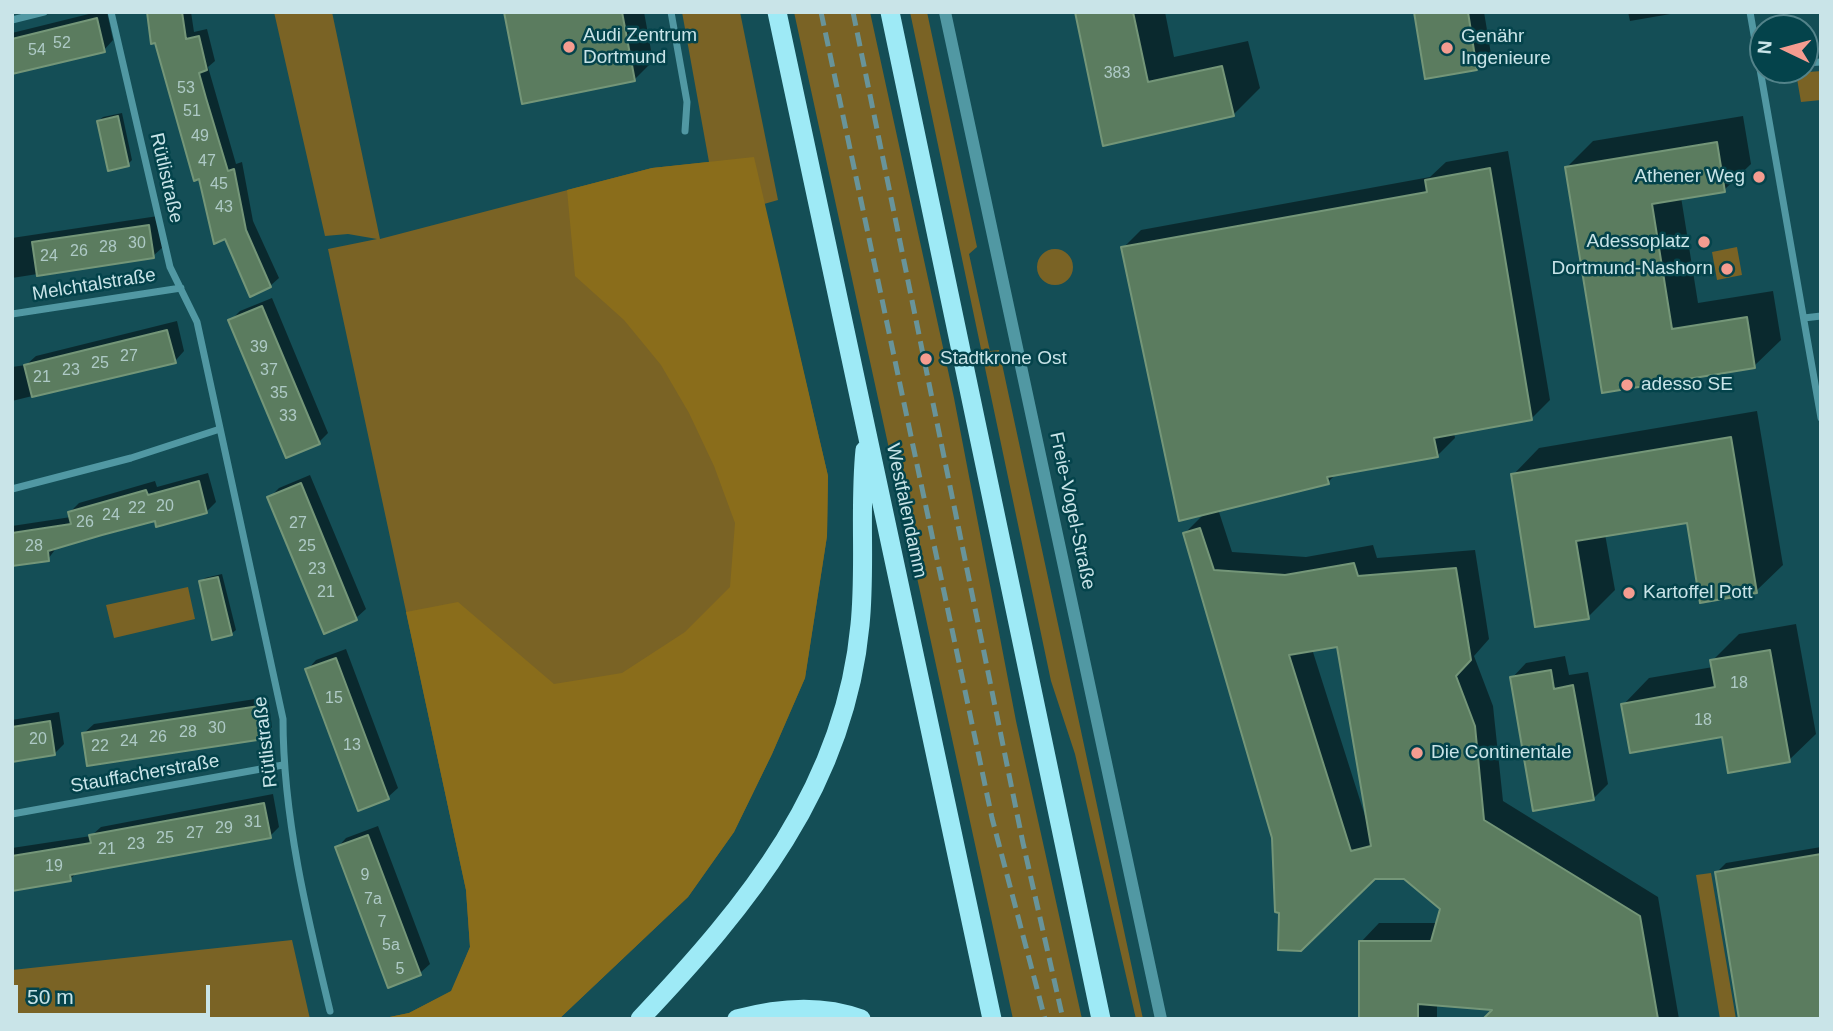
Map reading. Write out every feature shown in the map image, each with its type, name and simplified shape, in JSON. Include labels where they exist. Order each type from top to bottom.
[{"type":"highway","name":"Westfalendamm","points":[[777,12],[992,1019]]},
{"type":"highway","points":[[890,12],[1101,1019]]},
{"type":"highway","points":[[642,1016],[698,958],[763,874],[813,795],[835,737],[856,655],[861,622],[860,495],[866,432]]},
{"type":"highway","points":[[737,1019],[764,1012],[808,1009],[861,1019]]},
{"type":"street","points":[[12,20],[44,12]]},
{"type":"street","name":"Rütlistraße","points":[[111,12],[170,267],[197,321],[282,719],[283,765],[308,919],[330,1011]]},
{"type":"street","points":[[671,12],[687,102],[685,131]]},
{"type":"street","name":"Freie-Vogel-Straße","points":[[945,12],[1161,1019]]},
{"type":"street","points":[[1764,84],[1821,418]]},
{"type":"street","name":"Melchtalstraße","points":[[12,314],[181,288]]},
{"type":"street","points":[[1804,318],[1821,316]]},
{"type":"street","points":[[12,489],[131,458],[220,429]]},
{"type":"street","name":"Stauffacherstraße","points":[[12,814],[283,765]]},
{"type":"shaded area","points":[[274,12],[332,12],[380,239],[652,168],[709,162],[682,12],[740,12],[778,200],[764,204],[828,476],[827,536],[805,678],[734,832],[688,897],[559,1019],[380,1019],[409,1013],[452,991],[470,947],[466,890],[328,249],[377,239],[348,234],[325,236]]},
{"type":"shaded area","points":[[794,12],[870,12],[954,398],[1016,721],[1082,1019],[1013,1019]]},
{"type":"shaded area","points":[[910,12],[927,12],[977,247],[969,254],[990,351],[999,350],[1143,1019],[1136,1019],[1075,754],[1051,681]]},
{"type":"shaded area","points":[[1819,71],[1821,100],[1801,102],[1798,84],[1819,84]]},
{"type":"shaded area","points":[[754,157],[828,476],[827,536],[805,678],[734,832],[688,897],[559,1019],[380,1019],[409,1013],[451,991],[470,947],[466,890],[406,612],[458,602],[554,684],[622,673],[685,632],[730,587],[735,523],[714,466],[689,413],[661,365],[624,320],[575,276],[567,190],[652,168]]},
{"type":"shaded area","points":[[1737,247],[1742,275],[1717,280],[1712,252]]},
{"type":"shaded area","points":[[1055,249],[1068,254],[1073,267],[1068,280],[1055,285],[1042,280],[1037,267],[1042,254]]},
{"type":"shaded area","points":[[188,587],[195,619],[114,638],[106,605]]},
{"type":"shaded area","points":[[1711,873],[1736,1019],[1720,1019],[1696,875]]},
{"type":"shaded area","points":[[292,940],[310,1019],[12,1019],[12,970]]},
{"type":"building","points":[[147,12],[182,12],[186,39],[199,36],[207,70],[199,73],[206,98],[228,171],[234,169],[246,230],[271,287],[250,297],[225,239],[214,244],[199,179],[194,181],[155,43],[151,44]]},
{"type":"building","name":"Audi Zentrum Dortmund","points":[[504,12],[622,12],[635,81],[522,104]]},
{"type":"building","points":[[1075,12],[1133,12],[1148,82],[1222,66],[1234,116],[1103,146]]},
{"type":"building","points":[[1414,12],[1468,12],[1477,70],[1425,79]]},
{"type":"building","points":[[97,18],[105,52],[12,74],[12,39]]},
{"type":"building","points":[[118,116],[129,166],[108,171],[97,121]]},
{"type":"building","points":[[1717,142],[1725,192],[1652,204],[1672,329],[1747,317],[1755,368],[1602,393],[1565,167]]},
{"type":"building","points":[[1490,168],[1532,420],[1434,438],[1438,457],[1327,477],[1329,484],[1179,521],[1121,247],[1427,192],[1425,180]]},
{"type":"building","points":[[149,225],[154,258],[37,276],[32,242]]},
{"type":"building","points":[[262,306],[320,444],[286,458],[228,320]]},
{"type":"building","points":[[167,330],[176,363],[32,397],[24,365]]},
{"type":"building","points":[[1731,437],[1757,593],[1700,603],[1687,523],[1576,541],[1589,619],[1535,627],[1511,474]]},
{"type":"building","points":[[199,481],[207,513],[156,527],[155,521],[102,535],[48,551],[49,561],[12,566],[12,533],[71,524],[68,512],[146,490],[148,495]]},
{"type":"building","points":[[301,483],[357,620],[324,634],[267,497]]},
{"type":"building","name":"Die Continentale","points":[[1200,528],[1214,570],[1285,575],[1354,563],[1358,576],[1456,568],[1471,660],[1456,676],[1475,726],[1484,820],[1640,916],[1658,1019],[1483,1019],[1492,1010],[1418,1004],[1418,1019],[1359,1019],[1359,941],[1431,941],[1440,909],[1404,879],[1375,879],[1301,951],[1278,950],[1279,913],[1275,912],[1272,838],[1183,533]],"holes":[[[1337,647],[1371,846],[1351,851],[1289,655]]]},
{"type":"building","points":[[218,577],[232,635],[212,640],[199,581]]},
{"type":"building","points":[[1770,650],[1790,762],[1728,773],[1722,737],[1630,753],[1621,704],[1715,687],[1710,660]]},
{"type":"building","points":[[336,658],[389,799],[358,811],[305,669]]},
{"type":"building","points":[[1551,670],[1554,689],[1573,685],[1594,800],[1533,811],[1510,677]]},
{"type":"building","points":[[259,706],[264,739],[87,766],[82,733]]},
{"type":"building","points":[[50,721],[55,755],[12,762],[12,727]]},
{"type":"building","points":[[264,803],[271,838],[70,875],[71,881],[12,891],[12,856],[91,843],[89,835]]},
{"type":"building","points":[[368,835],[421,975],[388,988],[335,847]]},
{"type":"building","points":[[1821,854],[1821,1019],[1739,1019],[1715,872]]},
{"type":"railway","points":[[821,12],[992,818],[1045,1019]]},
{"type":"railway","points":[[853,12],[1023,843],[1063,1019]]},
{"type":"place","name":"Audi Zentrum Dortmund","points":[[569,47]]},
{"type":"place","name":"Genähr Ingenieure","points":[[1447,48]]},
{"type":"place","name":"Athener Weg","points":[[1759,177]]},
{"type":"place","name":"Adessoplatz","points":[[1704,242]]},
{"type":"place","name":"Dortmund-Nashorn","points":[[1727,269]]},
{"type":"place","name":"Stadtkrone Ost","points":[[926,359]]},
{"type":"place","name":"adesso SE","points":[[1627,385]]},
{"type":"place","name":"Kartoffel Pott","points":[[1629,593]]},
{"type":"place","name":"Die Continentale","points":[[1417,753]]}]
